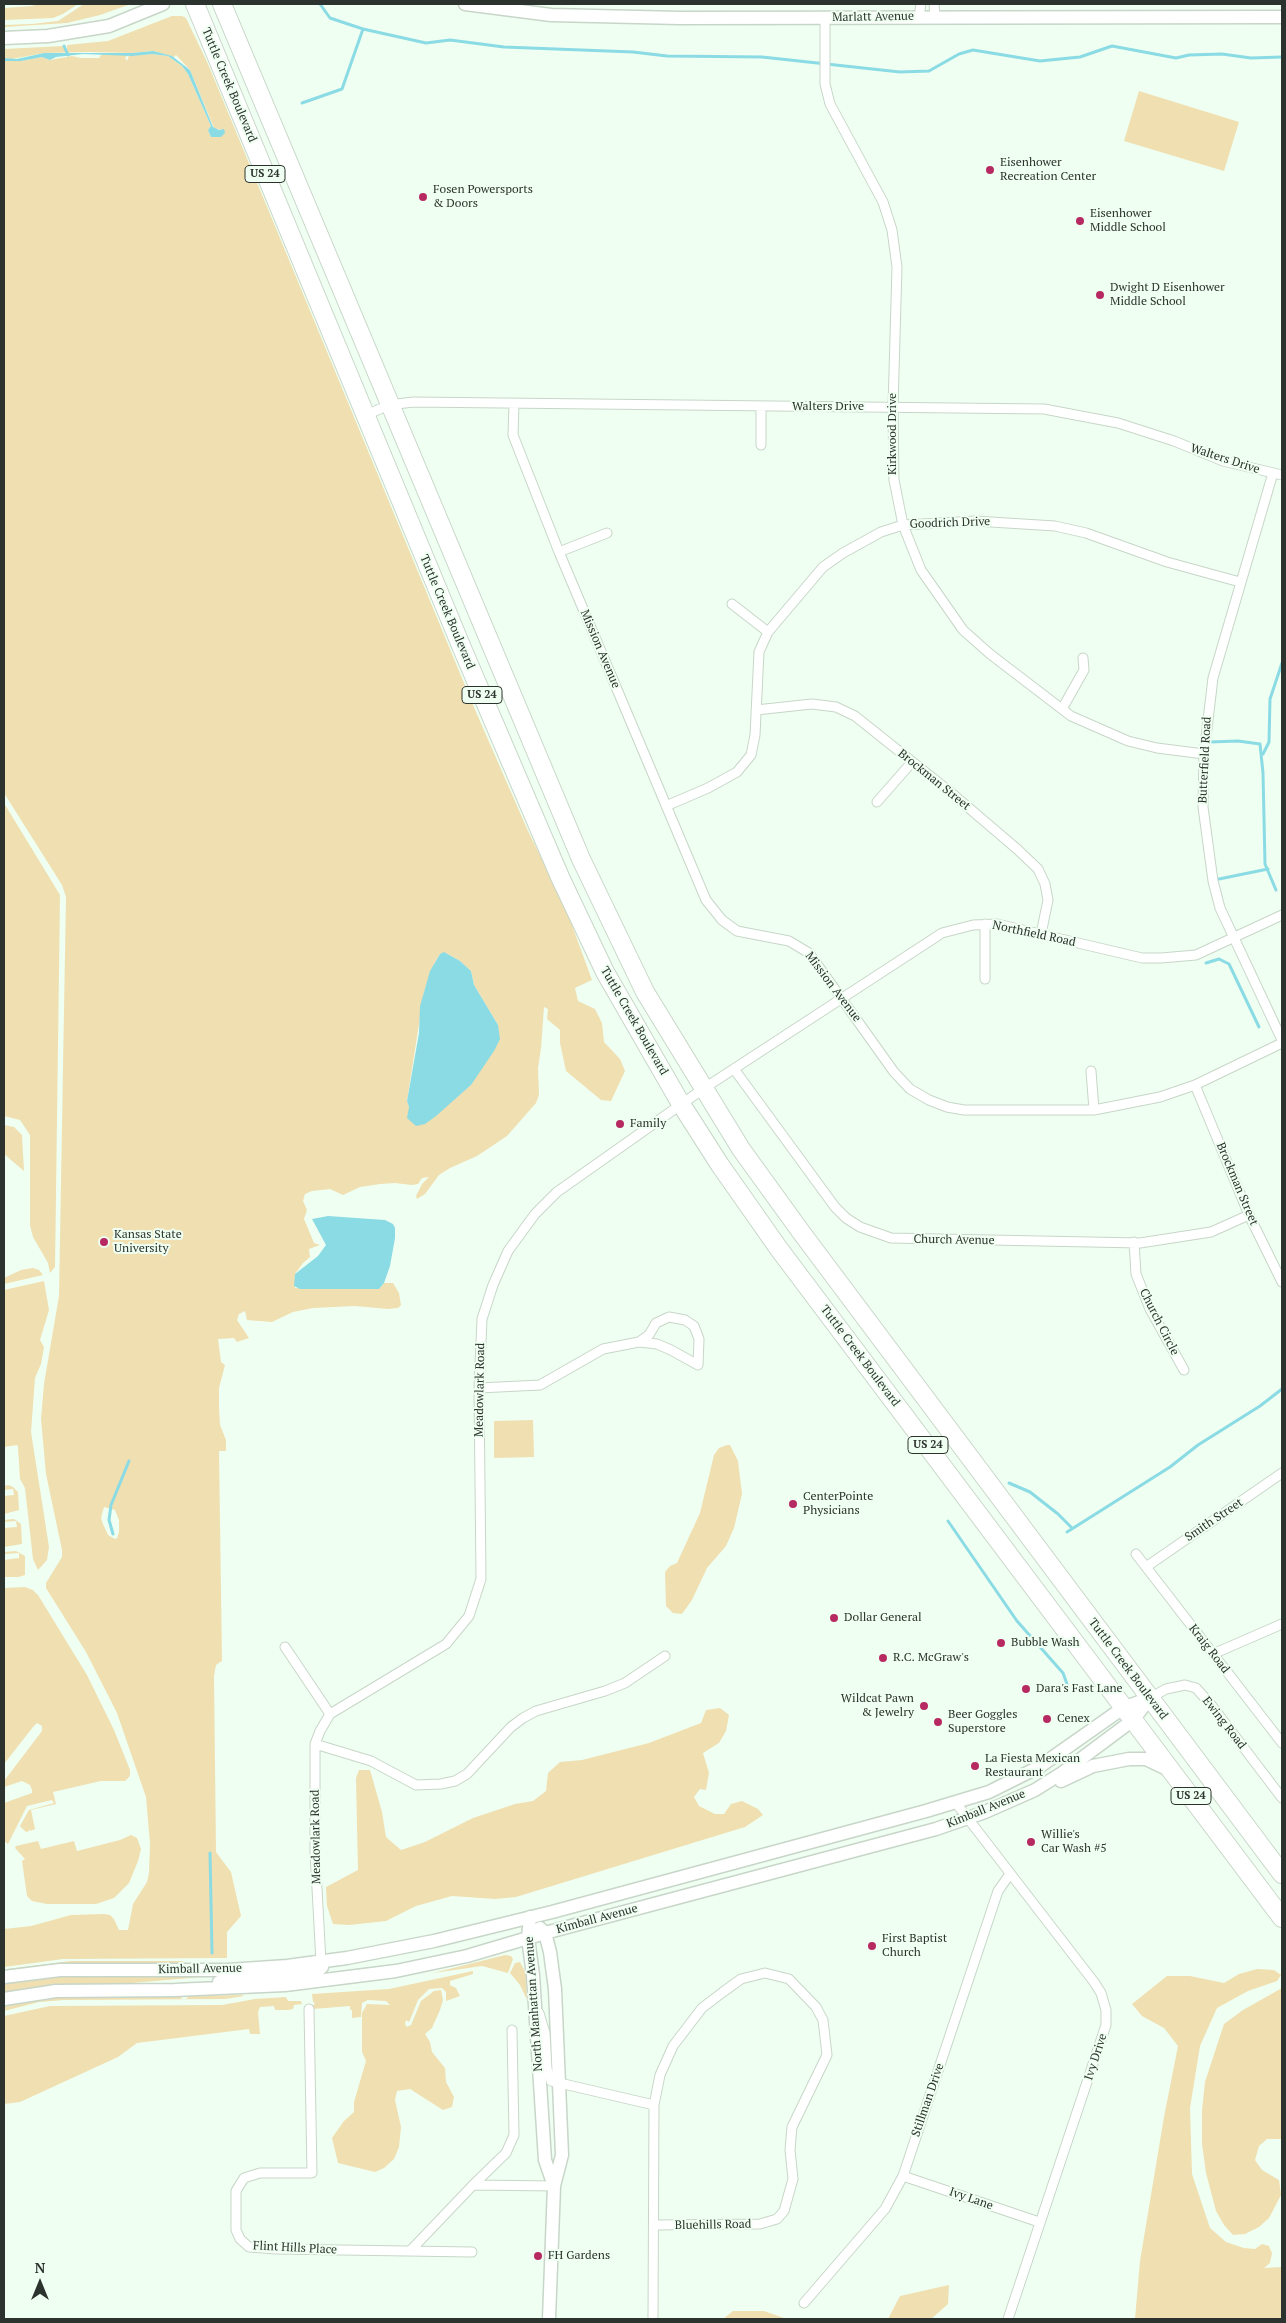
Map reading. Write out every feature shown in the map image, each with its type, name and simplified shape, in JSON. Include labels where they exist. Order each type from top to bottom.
[{"type":"highway","name":"Tuttle Creek Boulevard","points":[[195,4],[462,648],[560,877],[605,972],[681,1104],[720,1165],[779,1249],[1282,1918]]},
{"type":"highway","name":"Tuttle Creek Boulevard","points":[[222,4],[581,859],[645,992],[741,1149],[806,1240],[1282,1874]]},
{"type":"main road","points":[[4,38],[48,36],[109,26],[163,4]]},
{"type":"main road","name":"Marlatt Avenue","points":[[465,4],[562,15],[825,18],[934,10],[1282,17]]},
{"type":"main road","name":"Kimball Avenue","points":[[4,1977],[60,1970],[228,1970],[321,1962],[390,1950],[530,1917],[956,1803],[1004,1786],[1128,1714],[1150,1698]]},
{"type":"main road","name":"Kimball Avenue","points":[[4,1999],[56,1991],[175,1990],[285,1985],[396,1971],[467,1956],[545,1933],[927,1832],[969,1818],[1035,1790],[1095,1750],[1128,1714]]},
{"type":"main road","points":[[1035,1790],[1056,1784],[1093,1766],[1129,1759],[1146,1759],[1163,1765],[1173,1773]]},
{"type":"main road","name":"North Manhattan Avenue","points":[[530,1917],[545,1933],[550,1952],[555,1989],[562,2155],[554,2186],[549,2319]]},
{"type":"main road","name":"North Manhattan Avenue","points":[[530,1917],[528,1938],[534,1996],[545,2160],[554,2186]]},
{"type":"main road","points":[[175,1990],[241,1978],[313,1973],[322,1967],[321,1962]]},
{"type":"street","name":"Kirkwood Drive","points":[[825,18],[825,84],[830,104],[883,202],[892,230],[897,267],[893,407],[894,480],[904,525],[921,570],[963,630],[990,654],[1078,720],[1128,741],[1157,748],[1204,754]]},
{"type":"street","name":"Walters Drive","points":[[366,415],[389,405],[413,402],[1008,408],[1073,414],[1118,423],[1174,441],[1223,461],[1278,474]]},
{"type":"street","name":"Mission Avenue","points":[[514,404],[513,435],[559,552],[706,900],[716,915],[737,931],[789,941],[800,946],[816,960],[894,1072],[910,1088],[929,1100],[947,1107],[964,1110],[1094,1110],[1160,1097],[1195,1085],[1282,1042]]},
{"type":"street","points":[[761,407],[761,444]]},
{"type":"street","name":"Butterfield Road","points":[[1278,474],[1240,582],[1213,678],[1204,754],[1203,808],[1213,881],[1220,908],[1282,1042]]},
{"type":"street","name":"Goodrich Drive","points":[[666,806],[708,788],[737,772],[751,755],[755,735],[759,652],[768,632],[823,567],[843,553],[880,533],[904,525],[975,521],[1055,526],[1086,533],[1167,562],[1240,582]]},
{"type":"street","points":[[559,552],[607,533]]},
{"type":"street","points":[[732,604],[768,632]]},
{"type":"street","points":[[1062,709],[1084,670],[1083,658]]},
{"type":"street","name":"Brockman Street","points":[[756,710],[812,704],[836,707],[855,716],[1012,844],[1038,869],[1045,884],[1048,900],[1041,934]]},
{"type":"street","points":[[877,802],[912,762]]},
{"type":"street","name":"Northfield Road","points":[[703,1089],[942,933],[957,928],[985,924],[1013,927],[1142,958],[1196,955],[1282,914]]},
{"type":"street","points":[[985,924],[985,979]]},
{"type":"street","name":"Church Avenue","points":[[734,1069],[835,1207],[846,1218],[860,1227],[891,1238],[1134,1242],[1174,1239],[1212,1232],[1249,1214]]},
{"type":"street","points":[[1091,1071],[1094,1110]]},
{"type":"street","name":"Brockman Street","points":[[1195,1085],[1249,1214],[1282,1282]]},
{"type":"street","name":"Meadowlark Road","points":[[321,1962],[315,1852],[315,1744],[320,1731],[330,1714],[446,1644],[468,1616],[481,1579],[478,1388],[482,1319],[493,1285],[508,1252],[535,1214],[557,1192],[703,1089]]},
{"type":"street","name":"Church Circle","points":[[1134,1242],[1136,1274],[1150,1309],[1184,1370]]},
{"type":"street","points":[[478,1388],[540,1386],[603,1349],[639,1342],[657,1344],[698,1365],[699,1339],[694,1326],[686,1320],[677,1317],[663,1319],[656,1323],[648,1335],[639,1342]]},
{"type":"street","name":"Smith Street","points":[[1146,1567],[1282,1473]]},
{"type":"street","name":"Kraig Road","points":[[1136,1554],[1282,1743]]},
{"type":"street","points":[[1213,1654],[1282,1624]]},
{"type":"street","points":[[285,1648],[330,1714]]},
{"type":"street","points":[[315,1744],[371,1761],[416,1784],[441,1784],[455,1781],[467,1774],[505,1732],[522,1718],[536,1711],[605,1691],[624,1683],[665,1656]]},
{"type":"street","name":"Ewing Road","points":[[1150,1698],[1166,1689],[1185,1685],[1196,1688],[1212,1706],[1282,1798]]},
{"type":"street","name":"Ivy Drive","points":[[956,1803],[1094,1982],[1101,1993],[1106,2010],[1106,2025],[1008,2319]]},
{"type":"street","name":"Stillman Drive","points":[[804,2302],[885,2209],[903,2176],[998,1891],[1010,1874]]},
{"type":"street","name":"Bluehills Road","points":[[653,2319],[654,2105],[660,2075],[673,2046],[702,2008],[741,1980],[765,1973],[789,1979],[816,2007],[823,2020],[827,2055],[792,2127],[790,2150],[793,2179],[784,2211],[777,2219],[760,2224],[654,2225]]},
{"type":"street","points":[[534,1996],[545,2033],[547,2069],[551,2080],[559,2084],[654,2105]]},
{"type":"street","name":"Flint Hills Place","points":[[309,2009],[312,2173],[260,2173],[244,2178],[236,2191],[236,2230],[238,2235],[249,2247],[472,2252]]},
{"type":"street","points":[[410,2251],[506,2153],[514,2135],[512,2030]]},
{"type":"street","name":"Ivy Lane","points":[[903,2176],[1040,2222]]},
{"type":"street","points":[[473,2185],[554,2186]]},
{"type":"shaded area","points":[[38,4],[78,4],[53,18],[4,20],[4,8]]},
{"type":"shaded area","points":[[84,4],[131,4],[100,15],[67,23],[4,27],[4,25],[58,21]]},
{"type":"shaded area","name":"Kansas State University","points":[[172,16],[186,18],[208,64],[476,712],[528,831],[565,906],[592,980],[575,988],[578,1001],[595,1009],[602,1023],[604,1042],[620,1059],[625,1071],[611,1101],[601,1100],[566,1071],[560,1043],[560,1030],[547,1019],[548,1009],[544,1007],[538,1068],[539,1095],[536,1103],[507,1136],[477,1156],[439,1175],[425,1194],[417,1199],[416,1196],[422,1184],[429,1177],[422,1178],[418,1184],[380,1184],[360,1187],[343,1195],[330,1189],[312,1191],[305,1194],[303,1201],[307,1210],[304,1219],[314,1243],[320,1245],[309,1249],[310,1257],[295,1274],[295,1288],[379,1289],[384,1283],[393,1283],[399,1293],[401,1305],[398,1308],[388,1309],[355,1306],[313,1308],[293,1312],[272,1322],[247,1320],[245,1311],[239,1314],[237,1320],[249,1338],[237,1342],[234,1338],[218,1339],[221,1362],[225,1365],[219,1388],[219,1408],[220,1425],[226,1440],[226,1451],[219,1451],[222,1661],[216,1665],[214,1676],[216,1852],[231,1872],[241,1916],[227,1932],[227,1958],[63,1959],[4,1967],[4,1929],[31,1926],[71,1915],[104,1914],[110,1915],[114,1919],[119,1930],[128,1930],[133,1904],[147,1882],[149,1873],[150,1844],[146,1797],[117,1713],[86,1652],[46,1588],[46,1583],[62,1557],[46,1474],[41,1419],[44,1384],[59,1296],[66,897],[62,885],[4,793],[4,61],[21,61],[42,57],[50,60],[72,56],[99,58],[101,55],[118,54],[128,55],[125,58],[127,61],[129,55],[152,54],[168,56],[182,66],[188,74],[211,126],[208,130],[211,137],[216,137],[221,130],[214,128],[190,70],[176,55],[174,57],[153,51],[132,53],[89,52],[44,53],[12,59],[4,58],[4,49],[64,46],[67,52],[67,45],[108,41]],"holes":[[[446,953],[460,961],[471,971],[474,985],[498,1025],[471,1085],[425,1123],[409,1107],[407,1101],[424,992],[434,964],[440,954]],[[104,1507],[115,1510],[119,1520],[119,1532],[115,1539],[108,1535],[103,1524],[101,1518]]]},
{"type":"shaded area","points":[[1139,91],[1239,122],[1224,171],[1124,141]]},
{"type":"shaded area","points":[[4,803],[60,895],[55,1267],[50,1273],[48,1263],[33,1237],[30,1225],[30,1135],[20,1120],[4,1116]]},
{"type":"shaded area","points":[[4,1125],[14,1127],[22,1135],[24,1171],[4,1154]]},
{"type":"shaded area","points":[[33,1268],[39,1270],[43,1275],[4,1284],[4,1278],[21,1270]]},
{"type":"shaded area","points":[[44,1281],[49,1310],[40,1340],[44,1347],[41,1364],[35,1378],[31,1432],[49,1547],[47,1560],[38,1570],[33,1559],[25,1488],[20,1479],[18,1447],[17,1445],[4,1447],[4,1290]]},
{"type":"shaded area","points":[[533,1420],[534,1457],[494,1458],[494,1421]]},
{"type":"shaded area","points":[[730,1445],[738,1461],[742,1494],[734,1528],[726,1546],[707,1568],[692,1600],[682,1614],[673,1613],[666,1606],[665,1572],[670,1566],[677,1563],[700,1513],[714,1455],[719,1448]]},
{"type":"shaded area","points":[[8,1485],[18,1492],[19,1510],[4,1514],[4,1496],[14,1495],[13,1489],[4,1490],[4,1486]]},
{"type":"shaded area","points":[[14,1519],[21,1524],[22,1544],[4,1547],[4,1528],[17,1527],[16,1521],[4,1522],[4,1520]]},
{"type":"shaded area","points":[[16,1551],[25,1556],[25,1575],[4,1577],[4,1560],[19,1558],[19,1553],[4,1554],[4,1552]]},
{"type":"shaded area","points":[[25,1587],[33,1590],[38,1595],[87,1675],[114,1730],[130,1770],[130,1776],[125,1781],[101,1781],[53,1792],[56,1804],[31,1810],[35,1829],[30,1831],[29,1828],[29,1831],[26,1832],[20,1826],[29,1810],[54,1803],[52,1800],[27,1806],[8,1844],[4,1841],[4,1803],[32,1793],[32,1790],[30,1785],[22,1781],[4,1787],[4,1781],[42,1731],[42,1726],[37,1723],[4,1764],[4,1588]]},
{"type":"shaded area","points":[[720,1708],[729,1715],[726,1731],[719,1743],[703,1753],[709,1773],[706,1790],[700,1789],[694,1797],[699,1806],[715,1814],[724,1814],[731,1804],[742,1801],[758,1809],[763,1815],[745,1827],[516,1897],[495,1899],[452,1896],[416,1906],[386,1921],[349,1925],[333,1924],[327,1906],[326,1887],[358,1870],[356,1778],[359,1770],[370,1770],[382,1812],[386,1837],[401,1850],[425,1842],[473,1818],[515,1804],[533,1801],[546,1791],[548,1773],[560,1762],[582,1760],[649,1743],[701,1723],[706,1710]]},
{"type":"shaded area","points":[[131,1835],[137,1838],[141,1849],[138,1861],[129,1883],[114,1898],[96,1904],[47,1904],[32,1901],[27,1896],[22,1861],[25,1859],[15,1848],[16,1846],[38,1841],[41,1849],[74,1841],[77,1851],[120,1840]]},
{"type":"shaded area","points":[[505,1955],[511,1956],[513,1959],[508,1973],[482,1966],[433,1973]]},
{"type":"shaded area","points":[[71,1961],[183,1961],[183,1963],[62,1963],[7,1972],[7,1969]]},
{"type":"shaded area","points":[[520,1962],[526,1973],[527,2000],[520,1985],[510,1973],[515,1963]]},
{"type":"shaded area","points":[[1257,1969],[1274,1970],[1281,1975],[1277,1981],[1248,1991],[1217,2008],[1200,2046],[1190,2108],[1192,2174],[1210,2228],[1226,2242],[1244,2248],[1255,2249],[1262,2244],[1269,2246],[1272,2253],[1270,2263],[1264,2268],[1282,2267],[1282,2319],[1135,2319],[1140,2261],[1178,2046],[1164,2028],[1142,2016],[1132,2004],[1167,1976],[1190,1976],[1224,1983],[1239,1974]]},
{"type":"shaded area","points":[[473,1971],[473,1974],[450,1981],[450,1985],[456,1988],[460,1996],[446,2001],[446,1992],[442,1988],[429,1989],[418,2000],[409,2022],[406,2020],[405,2024],[407,2027],[411,2025],[421,2001],[434,1991],[441,1990],[443,2000],[440,2010],[432,2028],[425,2034],[430,2042],[432,2052],[445,2068],[446,2082],[454,2097],[452,2107],[443,2110],[410,2089],[397,2091],[395,2100],[401,2127],[399,2147],[394,2159],[384,2168],[375,2172],[338,2163],[332,2138],[344,2121],[354,2112],[354,2102],[366,2061],[362,2052],[362,2013],[367,2004],[390,2005],[386,2001],[368,2000],[362,2003],[361,2017],[352,2018],[350,2006],[313,2009],[312,2007],[315,2003],[313,2002],[312,1994],[389,1989]]},
{"type":"shaded area","points":[[78,1974],[202,1974],[202,1977],[120,1984],[56,1985],[4,1993],[4,1984],[44,1976]]},
{"type":"shaded area","points":[[1282,1988],[1282,2139],[1267,2139],[1259,2146],[1255,2160],[1262,2170],[1279,2180],[1281,2195],[1269,2218],[1259,2227],[1245,2234],[1233,2235],[1224,2225],[1216,2211],[1206,2173],[1202,2144],[1202,2110],[1205,2082],[1224,2024],[1243,2010]]},
{"type":"shaded area","points":[[72,1996],[75,1998],[180,1996],[182,1999],[186,1999],[189,1996],[244,1996],[225,1999],[64,2000],[39,2002],[4,2011],[4,2006],[33,1999]]},
{"type":"shaded area","points":[[286,1997],[288,2001],[301,2001],[302,2004],[294,2005],[293,2009],[288,2010],[275,2010],[274,2006],[260,2007],[258,2012],[260,2034],[250,2034],[249,2029],[137,2043],[118,2057],[20,2102],[4,2104],[4,2016],[50,2006],[222,2005],[255,1999]]},
{"type":"shaded area","points":[[949,2285],[948,2304],[931,2319],[888,2319],[900,2296]]},
{"type":"shaded area","points":[[733,2311],[764,2311],[787,2319],[723,2319]]},
{"type":"water","points":[[153,51],[172,56],[190,70],[213,127],[219,130],[224,129],[225,133],[221,137],[211,137],[208,130],[211,126],[188,74],[182,66],[168,56],[152,54],[132,56],[83,54],[56,57],[50,60],[42,57],[21,61],[4,61],[4,58],[17,59],[44,53],[132,53]]},
{"type":"water","points":[[444,952],[460,961],[471,971],[474,985],[498,1025],[500,1039],[471,1085],[436,1116],[425,1124],[416,1126],[407,1118],[409,1107],[407,1101],[419,1033],[420,1006],[430,971],[440,954]]},
{"type":"water","points":[[328,1216],[385,1220],[393,1224],[395,1238],[390,1266],[384,1283],[379,1289],[300,1289],[294,1286],[295,1274],[318,1256],[326,1245],[312,1219]]},
{"type":"waterway","points":[[320,4],[330,18],[363,29],[426,43],[450,40],[504,47],[633,52],[667,56],[762,57],[900,72],[929,71],[959,54],[973,50],[1040,61],[1080,57],[1112,46],[1176,58],[1189,55],[1222,54],[1251,58],[1282,57]]},
{"type":"waterway","points":[[302,103],[342,89],[363,29]]},
{"type":"waterway","points":[[64,46],[68,55]]},
{"type":"waterway","points":[[1263,754],[1269,742],[1270,699],[1282,663]]},
{"type":"waterway","points":[[1210,742],[1238,741],[1260,744],[1263,773],[1265,864],[1276,890]]},
{"type":"waterway","points":[[1219,879],[1268,869]]},
{"type":"waterway","points":[[1206,963],[1219,959],[1229,964],[1259,1027]]},
{"type":"waterway","points":[[1067,1532],[1170,1467],[1198,1445],[1260,1406],[1282,1389]]},
{"type":"waterway","points":[[113,1534],[109,1520],[111,1505],[129,1461]]},
{"type":"waterway","points":[[1009,1483],[1030,1492],[1058,1514],[1072,1528]]},
{"type":"waterway","points":[[948,1521],[1017,1621],[1063,1673],[1067,1684]]},
{"type":"waterway","points":[[210,1853],[212,1953]]},
{"type":"place","name":"Eisenhower Recreation Center","points":[[990,170]]},
{"type":"place","name":"Fosen Powersports & Doors","points":[[423,197]]},
{"type":"place","name":"Eisenhower Middle School","points":[[1080,221]]},
{"type":"place","name":"Dwight D Eisenhower Middle School","points":[[1100,295]]},
{"type":"place","name":"Family","points":[[620,1124]]},
{"type":"place","name":"Kansas State University","points":[[104,1242]]},
{"type":"place","name":"CenterPointe Physicians","points":[[793,1504]]},
{"type":"place","name":"Dollar General","points":[[834,1618]]},
{"type":"place","name":"Bubble Wash","points":[[1001,1643]]},
{"type":"place","name":"R.C. McGraw's","points":[[883,1658]]},
{"type":"place","name":"Dara's Fast Lane","points":[[1026,1689]]},
{"type":"place","name":"Wildcat Pawn & Jewelry","points":[[924,1706]]},
{"type":"place","name":"Cenex","points":[[1047,1719]]},
{"type":"place","name":"Beer Goggles Superstore","points":[[938,1722]]},
{"type":"place","name":"La Fiesta Mexican Restaurant","points":[[975,1766]]},
{"type":"place","name":"Willie's Car Wash #5","points":[[1031,1842]]},
{"type":"place","name":"First Baptist Church","points":[[872,1946]]},
{"type":"place","name":"FH Gardens","points":[[538,2256]]}]
